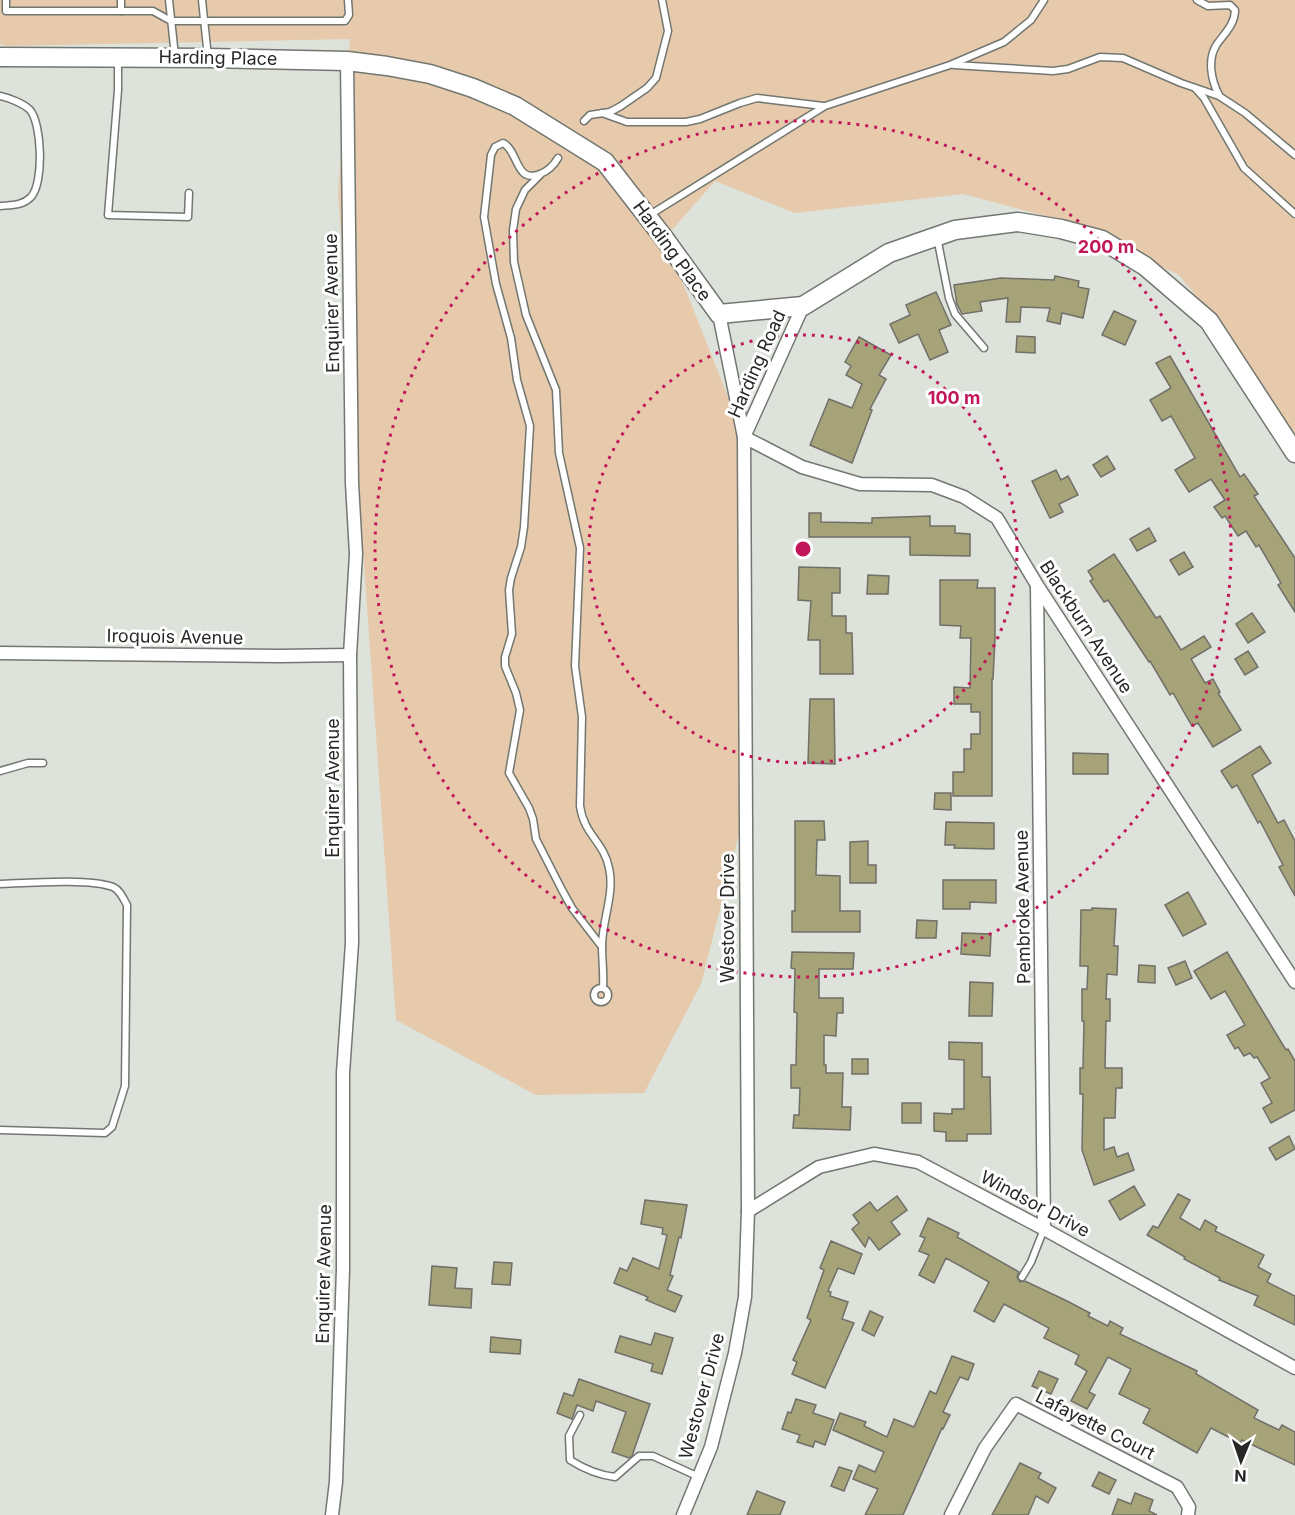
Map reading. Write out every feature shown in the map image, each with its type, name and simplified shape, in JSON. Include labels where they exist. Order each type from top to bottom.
[{"type":"main road","name":"Harding Place","points":[[0,57],[347,61],[430,74],[473,88],[515,106],[604,162],[719,314],[803,306],[889,253],[956,230],[1018,222],[1102,240],[1145,266],[1209,321],[1295,453]]},
{"type":"street","name":"Enquirer Avenue","points":[[332,1515],[336,1482],[343,1269],[343,1073],[351,943],[350,655],[356,554],[352,483],[347,61]]},
{"type":"street","name":"Harding Road","points":[[744,437],[803,306]]},
{"type":"street","name":"Westover Drive","points":[[683,1515],[711,1447],[735,1353],[745,1297],[748,1211],[744,437],[719,314]]},
{"type":"street","name":"Blackburn Avenue","points":[[744,437],[802,467],[860,484],[932,485],[964,497],[997,518],[1037,585],[1295,982]]},
{"type":"street","name":"Pembroke Avenue","points":[[1037,585],[1044,1229]]},
{"type":"street","name":"Iroquois Avenue","points":[[0,653],[350,655]]},
{"type":"street","name":"Windsor Drive","points":[[748,1211],[819,1167],[874,1154],[918,1162],[1295,1368]]},
{"type":"street","name":"Lafayette Court","points":[[951,1515],[985,1448],[1016,1404],[1177,1487],[1189,1507],[1188,1515]]},
{"type":"lane","points":[[6,0],[6,11],[153,11],[171,21],[345,21],[349,15],[348,0]]},
{"type":"lane","points":[[121,0],[121,11]]},
{"type":"lane","points":[[169,0],[175,58]]},
{"type":"lane","points":[[202,0],[208,58]]},
{"type":"lane","points":[[584,121],[590,115],[613,111],[647,88],[656,78],[668,31],[662,0]]},
{"type":"lane","points":[[647,216],[825,106],[950,65],[1004,42],[1031,20],[1044,0]]},
{"type":"lane","points":[[1197,0],[1208,6],[1230,4],[1235,10],[1231,24],[1213,54],[1212,76],[1219,96]]},
{"type":"lane","points":[[950,65],[1053,70],[1068,69],[1100,57],[1123,58],[1219,96],[1245,113],[1295,155]]},
{"type":"lane","points":[[118,58],[118,90],[108,215],[188,217],[189,193]]},
{"type":"lane","points":[[1194,87],[1212,111],[1244,168],[1295,214]]},
{"type":"lane","points":[[0,96],[28,107],[38,126],[39,151],[38,178],[33,195],[21,205],[0,206]]},
{"type":"lane","points":[[602,113],[631,123],[686,122],[757,98],[825,106]]},
{"type":"lane","points":[[541,174],[528,176],[517,166],[510,148],[503,143],[495,147],[491,155],[483,212],[496,284],[513,347],[517,380],[530,426],[525,527],[509,590],[512,634],[505,657],[505,666],[520,710],[509,773],[529,808],[536,839],[562,890],[572,908],[602,947]]},
{"type":"lane","points":[[558,158],[525,190],[516,209],[513,230],[514,262],[523,307],[556,390],[559,453],[580,548],[575,666],[582,717],[579,806],[581,818],[588,832],[607,858],[610,874],[611,885],[602,947],[603,988]]},
{"type":"lane","points":[[937,237],[949,298],[955,314],[984,348]]},
{"type":"lane","points":[[0,771],[28,763],[43,764]]},
{"type":"lane","points":[[0,884],[93,883],[115,888],[127,905],[125,1086],[112,1127],[105,1133],[0,1130]]},
{"type":"lane","points":[[1022,1277],[1031,1262],[1044,1229]]},
{"type":"lane","points":[[580,1415],[569,1436],[570,1460],[581,1467],[615,1477],[639,1456],[653,1456],[699,1477]]},
{"type":"shaded area","points":[[0,0],[1295,0],[1295,438],[1228,335],[1179,275],[1068,222],[963,194],[795,213],[715,181],[665,238],[744,437],[746,806],[701,984],[644,1093],[536,1095],[396,1020],[338,192],[350,39],[6,46],[0,44]]},
{"type":"building","points":[[1055,276],[1079,281],[1078,287],[1089,289],[1083,318],[1062,313],[1060,324],[1047,321],[1050,308],[1021,307],[1020,322],[1006,322],[1008,298],[980,302],[982,311],[962,314],[957,304],[954,285],[1001,278],[1054,280]]},
{"type":"building","points":[[936,292],[951,325],[939,330],[948,352],[930,360],[918,334],[899,343],[890,324],[910,315],[906,305]]},
{"type":"building","points":[[1114,311],[1136,321],[1125,345],[1102,335]]},
{"type":"building","points":[[1017,336],[1035,337],[1035,353],[1016,352]]},
{"type":"building","points":[[859,337],[891,355],[879,375],[886,379],[870,409],[872,410],[852,463],[810,445],[829,399],[852,408],[862,384],[846,375],[851,366],[845,362]]},
{"type":"building","points":[[1170,356],[1240,477],[1244,474],[1258,494],[1254,496],[1295,558],[1295,612],[1278,585],[1281,583],[1259,545],[1256,547],[1246,531],[1238,536],[1225,516],[1222,518],[1214,507],[1225,500],[1211,479],[1189,492],[1175,470],[1195,458],[1171,416],[1162,421],[1150,400],[1171,388],[1156,363]]},
{"type":"building","points":[[1107,456],[1115,469],[1101,477],[1093,465]]},
{"type":"building","points":[[1056,470],[1061,480],[1068,476],[1078,495],[1059,504],[1063,512],[1050,518],[1032,481]]},
{"type":"building","points":[[809,513],[821,513],[821,522],[872,523],[872,518],[930,516],[930,526],[955,526],[955,533],[970,534],[970,556],[910,555],[910,537],[809,537]]},
{"type":"building","points":[[1149,528],[1156,541],[1137,551],[1130,539]]},
{"type":"building","points":[[1184,552],[1193,567],[1179,575],[1170,560]]},
{"type":"building","points":[[1114,554],[1156,618],[1160,616],[1181,650],[1204,636],[1211,647],[1191,659],[1205,683],[1213,679],[1220,692],[1218,693],[1241,730],[1213,747],[1198,723],[1192,726],[1173,693],[1170,695],[1150,661],[1108,600],[1104,602],[1090,581],[1093,579],[1088,571]]},
{"type":"building","points":[[799,567],[840,568],[840,593],[832,593],[832,616],[846,616],[846,633],[852,633],[853,674],[820,674],[820,640],[808,640],[811,601],[798,600]]},
{"type":"building","points":[[868,575],[889,576],[888,594],[867,594]]},
{"type":"building","points":[[940,580],[978,580],[977,588],[995,588],[992,796],[953,796],[953,772],[964,772],[964,749],[971,749],[971,734],[980,734],[980,712],[971,712],[971,704],[954,704],[954,687],[970,688],[971,638],[960,638],[961,626],[940,625]]},
{"type":"building","points":[[1252,613],[1265,632],[1248,643],[1236,624]]},
{"type":"building","points":[[1248,651],[1258,667],[1245,675],[1235,659]]},
{"type":"building","points":[[810,699],[834,699],[835,764],[808,763]]},
{"type":"building","points":[[1260,746],[1271,763],[1252,775],[1278,823],[1284,820],[1295,841],[1295,896],[1279,867],[1283,865],[1260,821],[1258,823],[1237,785],[1232,788],[1221,771]]},
{"type":"building","points":[[1073,753],[1108,754],[1108,774],[1073,774]]},
{"type":"building","points":[[935,793],[951,793],[951,810],[934,809]]},
{"type":"building","points":[[795,821],[824,821],[825,840],[817,840],[816,875],[840,876],[840,911],[860,911],[860,932],[792,932],[792,911],[795,911]]},
{"type":"building","points":[[946,822],[994,823],[994,849],[954,848],[955,845],[945,845]]},
{"type":"building","points":[[868,841],[868,865],[876,865],[876,883],[850,883],[850,842]]},
{"type":"building","points":[[943,880],[996,880],[996,903],[970,902],[970,909],[943,909]]},
{"type":"building","points":[[1188,892],[1206,924],[1183,936],[1165,905]]},
{"type":"building","points":[[1092,908],[1116,909],[1114,946],[1118,946],[1117,975],[1107,974],[1106,999],[1110,999],[1110,1021],[1106,1021],[1105,1068],[1122,1068],[1122,1088],[1116,1088],[1115,1118],[1104,1118],[1104,1150],[1114,1147],[1117,1157],[1128,1153],[1134,1170],[1094,1185],[1082,1150],[1083,1094],[1080,1094],[1084,1021],[1082,1021],[1082,989],[1087,989],[1088,966],[1080,966],[1081,910],[1092,910]]},
{"type":"building","points":[[917,920],[937,921],[936,938],[916,938]]},
{"type":"building","points":[[962,933],[991,934],[990,956],[961,954]]},
{"type":"building","points":[[792,952],[854,953],[853,969],[819,969],[819,998],[843,998],[843,1013],[837,1013],[836,1036],[824,1035],[824,1065],[826,1065],[826,1073],[843,1073],[842,1107],[851,1107],[850,1130],[793,1128],[794,1115],[799,1115],[800,1088],[791,1088],[791,1065],[796,1065],[797,1013],[794,1012],[795,969],[791,968]]},
{"type":"building","points":[[1227,952],[1286,1050],[1288,1049],[1295,1061],[1295,1110],[1271,1123],[1263,1108],[1272,1103],[1261,1083],[1270,1078],[1257,1057],[1254,1058],[1250,1053],[1244,1056],[1238,1047],[1235,1049],[1227,1035],[1245,1025],[1225,991],[1211,999],[1194,971]]},
{"type":"building","points":[[1185,961],[1192,978],[1176,985],[1168,968]]},
{"type":"building","points":[[1139,965],[1155,966],[1155,983],[1138,982]]},
{"type":"building","points":[[970,982],[993,983],[992,1016],[969,1016]]},
{"type":"building","points":[[949,1042],[982,1043],[982,1077],[990,1077],[991,1134],[967,1134],[967,1141],[946,1141],[946,1132],[934,1131],[934,1113],[952,1114],[952,1109],[964,1109],[964,1060],[949,1059]]},
{"type":"building","points":[[852,1059],[868,1059],[868,1074],[852,1074]]},
{"type":"building","points":[[902,1103],[921,1103],[921,1123],[902,1123]]},
{"type":"building","points":[[1289,1136],[1295,1149],[1276,1160],[1269,1148]]},
{"type":"building","points":[[1134,1186],[1145,1205],[1120,1220],[1109,1201]]},
{"type":"building","points":[[1178,1194],[1190,1200],[1180,1218],[1200,1230],[1205,1220],[1217,1227],[1215,1231],[1264,1255],[1258,1267],[1271,1274],[1267,1282],[1295,1296],[1295,1325],[1254,1305],[1258,1296],[1219,1280],[1220,1278],[1184,1259],[1185,1257],[1147,1235],[1153,1226],[1158,1228]]},
{"type":"building","points":[[897,1196],[907,1210],[891,1222],[900,1234],[879,1250],[869,1237],[865,1247],[852,1229],[859,1223],[853,1215],[870,1202],[877,1211]]},
{"type":"building","points":[[645,1200],[687,1205],[681,1238],[679,1237],[670,1275],[673,1276],[667,1290],[682,1296],[675,1312],[646,1300],[648,1297],[614,1283],[620,1268],[627,1271],[633,1258],[659,1269],[667,1235],[662,1234],[663,1228],[641,1224]]},
{"type":"building","points":[[928,1218],[959,1233],[957,1237],[1019,1272],[1017,1277],[1020,1282],[1025,1281],[1067,1301],[1090,1313],[1088,1316],[1108,1326],[1110,1321],[1123,1328],[1120,1334],[1197,1371],[1196,1374],[1258,1410],[1254,1418],[1279,1430],[1282,1425],[1295,1432],[1295,1465],[1242,1440],[1240,1443],[1211,1428],[1197,1453],[1143,1423],[1150,1409],[1119,1394],[1131,1369],[1108,1357],[1089,1392],[1095,1395],[1087,1409],[1071,1401],[1087,1371],[1075,1364],[1079,1355],[1044,1338],[1049,1328],[1004,1304],[994,1322],[974,1311],[989,1282],[946,1258],[934,1283],[919,1275],[929,1255],[919,1251],[925,1238],[920,1236]]},
{"type":"building","points":[[831,1241],[862,1254],[854,1274],[838,1268],[828,1291],[831,1292],[830,1296],[848,1302],[842,1319],[854,1323],[825,1388],[792,1374],[797,1362],[793,1360],[811,1320],[807,1318],[824,1270],[820,1268]]},
{"type":"building","points":[[494,1262],[512,1263],[510,1285],[492,1284]]},
{"type":"building","points":[[432,1266],[457,1268],[455,1288],[472,1289],[471,1308],[429,1305]]},
{"type":"building","points":[[870,1311],[883,1317],[874,1336],[862,1330]]},
{"type":"building","points":[[655,1333],[673,1338],[662,1374],[651,1371],[653,1364],[615,1352],[620,1336],[651,1345]]},
{"type":"building","points":[[491,1337],[521,1340],[520,1354],[490,1352]]},
{"type":"building","points":[[952,1356],[974,1364],[968,1380],[960,1377],[943,1412],[950,1415],[903,1515],[865,1515],[878,1489],[853,1479],[859,1465],[875,1472],[884,1452],[833,1430],[840,1413],[866,1422],[864,1426],[887,1437],[894,1419],[914,1427],[930,1391],[936,1394]]},
{"type":"building","points":[[1039,1371],[1058,1379],[1051,1394],[1032,1386]]},
{"type":"building","points":[[579,1379],[650,1404],[632,1456],[629,1458],[612,1452],[626,1412],[596,1401],[593,1411],[577,1405],[572,1419],[557,1413],[564,1393],[573,1396]]},
{"type":"building","points":[[796,1399],[816,1405],[813,1413],[834,1420],[825,1445],[815,1441],[813,1447],[797,1442],[800,1435],[782,1429]]},
{"type":"building","points":[[1020,1463],[1041,1473],[1038,1478],[1056,1488],[1048,1503],[1036,1496],[1028,1515],[992,1515]]},
{"type":"building","points":[[839,1467],[852,1471],[844,1491],[831,1486]]},
{"type":"building","points":[[1099,1472],[1116,1480],[1109,1494],[1092,1486]]},
{"type":"building","points":[[757,1491],[785,1502],[780,1515],[747,1515]]},
{"type":"building","points":[[1135,1493],[1153,1500],[1149,1511],[1157,1515],[1112,1515],[1118,1499],[1131,1504]]}]
